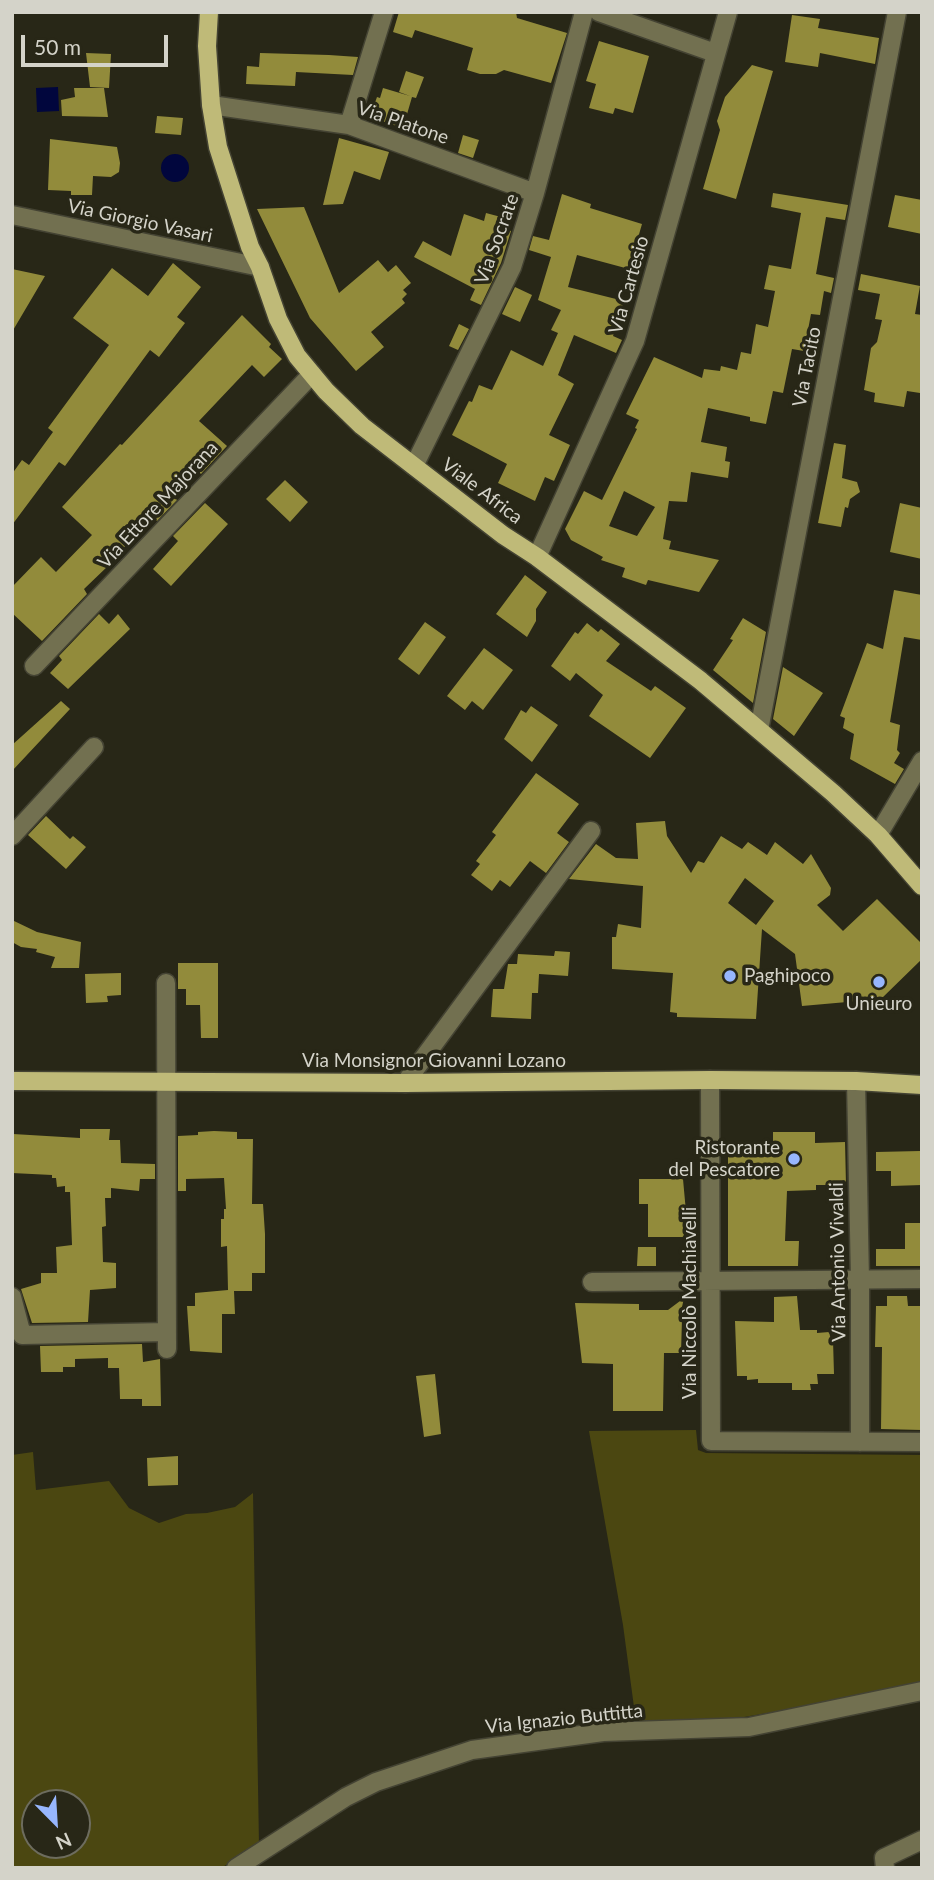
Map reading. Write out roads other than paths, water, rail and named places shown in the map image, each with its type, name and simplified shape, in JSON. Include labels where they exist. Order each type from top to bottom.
[{"type":"main road","name":"Viale Africa","points":[[209,12],[207,46],[211,105],[218,147],[250,247],[278,319],[297,356],[326,391],[362,426],[503,535],[537,557],[701,681],[760,730],[878,835],[922,886]]},
{"type":"main road","points":[[856,1081],[922,1078]]},
{"type":"main road","name":"Via Monsignor Giovanni Lozano","points":[[12,1081],[856,1081]]},
{"type":"main road","points":[[856,1081],[922,1085]]},
{"type":"street","points":[[349,125],[384,12]]},
{"type":"street","name":"Via Socrate","points":[[414,466],[512,267],[536,193],[584,12]]},
{"type":"street","points":[[599,12],[715,53]]},
{"type":"street","name":"Via Cartesio","points":[[537,557],[635,341],[728,12]]},
{"type":"street","name":"Via Tacito","points":[[760,730],[897,12]]},
{"type":"street","name":"Via Platone","points":[[211,105],[349,125],[536,193]]},
{"type":"street","name":"Via Giorgio Vasari","points":[[12,215],[260,267]]},
{"type":"street","name":"Via Ettore Majorana","points":[[34,666],[312,374]]},
{"type":"street","points":[[12,836],[94,747]]},
{"type":"street","points":[[878,835],[922,761]]},
{"type":"street","points":[[405,1083],[591,831]]},
{"type":"street","points":[[12,1297],[22,1335],[166,1340],[166,983]]},
{"type":"street","name":"Via Niccolò Machiavelli","points":[[710,1080],[711,1441],[860,1441]]},
{"type":"street","name":"Via Antonio Vivaldi","points":[[856,1081],[860,1441]]},
{"type":"street","points":[[592,1282],[922,1279]]},
{"type":"street","points":[[860,1441],[922,1442]]},
{"type":"street","name":"Via Ignazio Buttitta","points":[[236,1868],[356,1792],[425,1764],[472,1750],[603,1732],[749,1727],[922,1691]]},
{"type":"street","points":[[885,1868],[884,1858],[922,1840]]},
{"type":"place","name":"Paghipoco","points":[[730,976]]},
{"type":"place","name":"Unieuro","points":[[879,982]]},
{"type":"place","name":"Ristorante del Pescatore","points":[[794,1159]]}]
